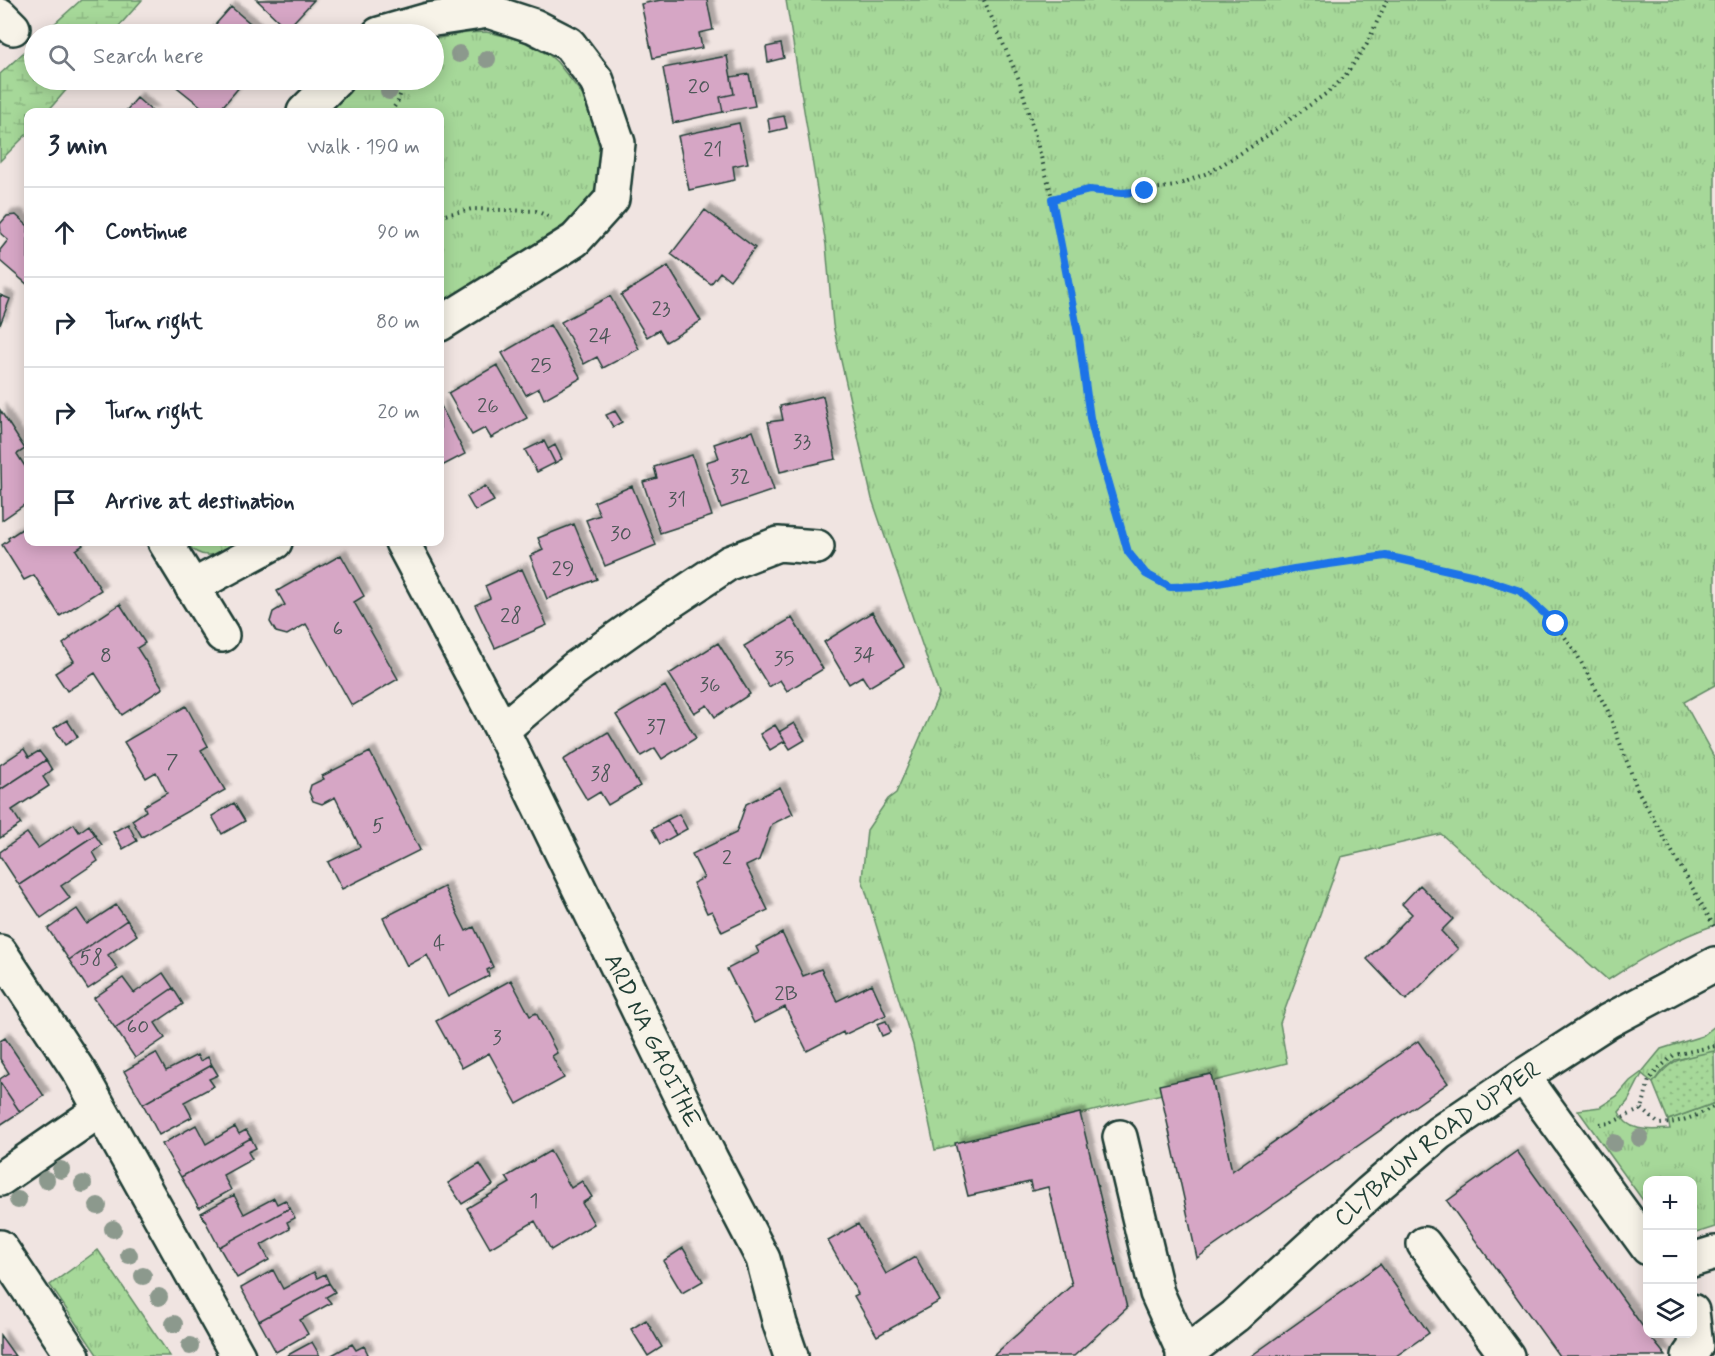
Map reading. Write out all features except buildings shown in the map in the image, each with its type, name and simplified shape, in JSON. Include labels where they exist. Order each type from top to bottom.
[{"type":"street","points":[[414,24],[488,11],[534,26],[569,44],[597,81],[618,143],[612,199],[575,240],[444,322]]},
{"type":"street","points":[[308,108],[326,90]]},
{"type":"street","points":[[502,730],[574,669],[729,563],[778,544],[817,547]]},
{"type":"street","points":[[167,546],[222,635]]},
{"type":"street","points":[[192,587],[268,546]]},
{"type":"street","name":"ARD NA GAOITHE","points":[[404,546],[502,730],[711,1158],[763,1259],[791,1356]]},
{"type":"street","points":[[0,952],[80,1073],[238,1356]]},
{"type":"street","name":"CLYBAUN ROAD UPPER","points":[[1184,1355],[1235,1316],[1369,1193],[1439,1133],[1608,1021],[1715,964]]},
{"type":"street","points":[[1523,1076],[1643,1242]]},
{"type":"street","points":[[0,1179],[100,1110]]},
{"type":"street","points":[[1120,1137],[1156,1293],[1184,1355]]},
{"type":"street","points":[[1424,1244],[1507,1356]]},
{"type":"street","points":[[0,1247],[73,1356]]},
{"type":"street","points":[[1697,1258],[1715,1253]]},
{"type":"street","points":[[1689,1356],[1696,1346],[1695,1338]]},
{"type":"path","points":[[984,0],[1020,82],[1052,199],[1077,327],[1090,418],[1128,552],[1146,574],[1170,587],[1202,586],[1294,569],[1386,556],[1475,576],[1520,591],[1556,624],[1576,653],[1608,711],[1638,791],[1715,928]]},
{"type":"path","points":[[1052,199],[1089,190],[1122,193],[1175,186],[1210,172],[1254,145],[1331,90],[1345,76],[1367,44],[1387,0]]},
{"type":"path","points":[[394,108],[402,90]]},
{"type":"path","points":[[444,215],[472,209],[536,211],[554,218],[575,240]]},
{"type":"path","points":[[1642,1109],[1649,1080],[1674,1055],[1715,1046]]},
{"type":"path","points":[[1642,1109],[1659,1124],[1674,1123],[1696,1116],[1715,1106]]},
{"type":"path","points":[[1568,1138],[1587,1125],[1610,1123],[1642,1109]]},
{"type":"green space","points":[[81,0],[142,0],[121,24],[54,24]]},
{"type":"green space","points":[[786,0],[1715,0],[1715,685],[1684,702],[1715,759],[1715,925],[1660,949],[1608,980],[1441,834],[1341,857],[1280,1023],[1287,1063],[935,1150],[913,1045],[862,879],[867,830],[888,799],[896,793],[939,694],[872,499],[833,325],[826,245]]},
{"type":"green space","points":[[486,32],[519,39],[549,55],[557,62],[589,105],[599,129],[602,148],[596,195],[575,218],[444,301],[444,108],[332,108],[348,90],[444,90],[444,37]]},
{"type":"green space","points":[[24,52],[24,90],[66,90],[50,108],[24,108],[24,137],[0,161],[0,74]]},
{"type":"green space","points":[[189,546],[234,546],[212,555],[199,553]]},
{"type":"green space","points":[[1715,1026],[1715,1052],[1675,1060],[1660,1073],[1653,1083],[1642,1074],[1628,1101],[1619,1112],[1628,1124],[1640,1129],[1670,1129],[1668,1120],[1715,1103],[1715,1227],[1697,1233],[1697,1176],[1643,1176],[1643,1200],[1578,1110],[1600,1107],[1617,1096],[1630,1081],[1642,1072],[1661,1049],[1702,1036]]},
{"type":"green space","points":[[1714,1051],[1715,1103],[1668,1120],[1653,1083],[1673,1063],[1687,1057]]},
{"type":"green space","points":[[98,1250],[170,1356],[98,1356],[50,1285]]},
{"type":"route","points":[[1145,191],[1122,193],[1089,190],[1052,199],[1079,338],[1090,418],[1128,552],[1146,574],[1170,587],[1202,586],[1294,569],[1386,556],[1475,576],[1520,591],[1556,624]]}]
